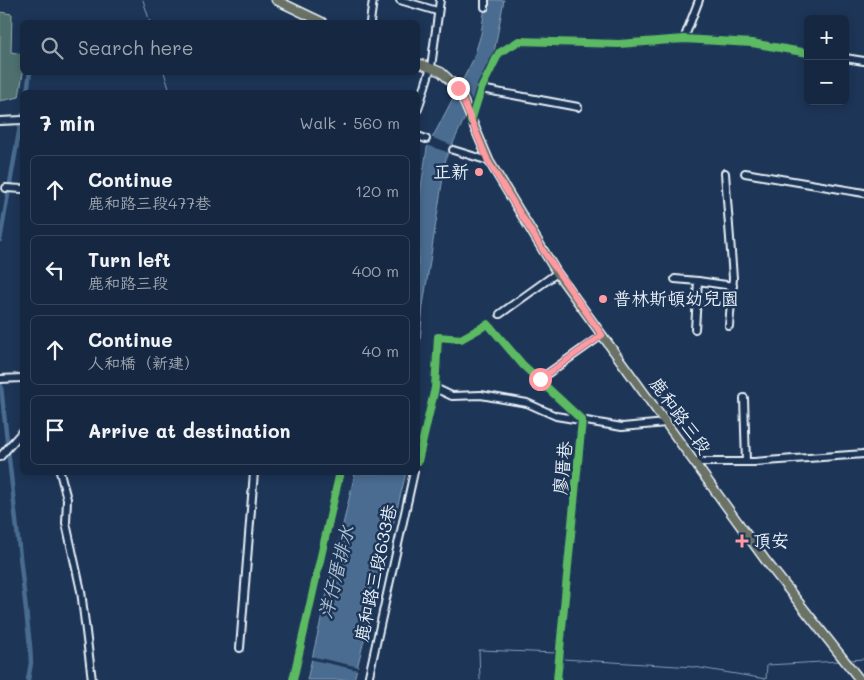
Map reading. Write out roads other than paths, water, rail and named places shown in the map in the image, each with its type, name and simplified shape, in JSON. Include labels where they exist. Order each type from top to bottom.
[{"type":"main road","points":[[276,0],[318,20]]},
{"type":"main road","points":[[420,63],[431,67]]},
{"type":"main road","name":"鹿和路三段","points":[[431,67],[454,82],[461,93],[488,161],[558,273],[766,561],[860,680]]},
{"type":"street","points":[[370,20],[373,0]]},
{"type":"street","points":[[400,0],[438,11]]},
{"type":"street","points":[[420,103],[431,67],[440,0]]},
{"type":"street","points":[[684,39],[699,0]]},
{"type":"street","points":[[470,117],[481,89],[500,53],[519,41],[619,44],[684,39],[752,43],[804,52]]},
{"type":"street","points":[[849,59],[864,62]]},
{"type":"street","points":[[481,89],[578,107]]},
{"type":"street","points":[[0,121],[20,120]]},
{"type":"street","points":[[420,137],[426,139]]},
{"type":"street","points":[[453,150],[488,161]]},
{"type":"street","points":[[725,173],[733,286],[729,326]]},
{"type":"street","points":[[744,173],[864,193]]},
{"type":"street","points":[[9,188],[20,189]]},
{"type":"street","points":[[500,314],[558,273]]},
{"type":"street","points":[[675,279],[733,286]]},
{"type":"street","points":[[695,329],[698,281]]},
{"type":"street","points":[[420,452],[435,388],[438,337],[461,339],[488,324],[523,365],[582,420]]},
{"type":"street","points":[[540,379],[602,335]]},
{"type":"street","points":[[0,379],[20,378]]},
{"type":"street","points":[[435,388],[452,396],[481,395],[527,403],[556,416],[622,428],[666,423]]},
{"type":"street","points":[[744,398],[746,462]]},
{"type":"street","name":"廖厝巷","points":[[556,680],[582,420]]},
{"type":"street","points":[[0,457],[20,434]]},
{"type":"street","points":[[695,462],[746,462],[864,454]]},
{"type":"street","points":[[61,475],[67,498],[66,523],[81,592],[92,680]]},
{"type":"street","points":[[240,648],[254,475]]},
{"type":"street","points":[[293,680],[339,475]]},
{"type":"street","name":"鹿和路三段633巷","points":[[368,680],[413,475]]},
{"type":"water","points":[[486,0],[504,0],[493,58],[446,158],[423,306],[420,341],[420,194],[427,148],[473,60],[481,34]]},
{"type":"water","name":"洋仔厝排水","points":[[355,475],[405,475],[354,680],[307,680]]},
{"type":"waterway","points":[[143,0],[149,20]]},
{"type":"waterway","points":[[27,90],[30,75]]},
{"type":"waterway","points":[[165,75],[169,90]]},
{"type":"waterway","points":[[0,240],[20,126]]},
{"type":"waterway","points":[[0,378],[30,646],[31,663],[28,680]]},
{"type":"waterway","points":[[480,680],[479,650],[557,653]]},
{"type":"waterway","points":[[561,653],[563,659],[694,667],[766,679],[767,665],[841,661]]},
{"type":"waterway","points":[[850,660],[864,659]]},
{"type":"place","name":"正新","points":[[479,172]]},
{"type":"place","name":"普林斯頓幼兒園","points":[[603,299]]},
{"type":"place","name":"頂安","points":[[742,541]]}]
